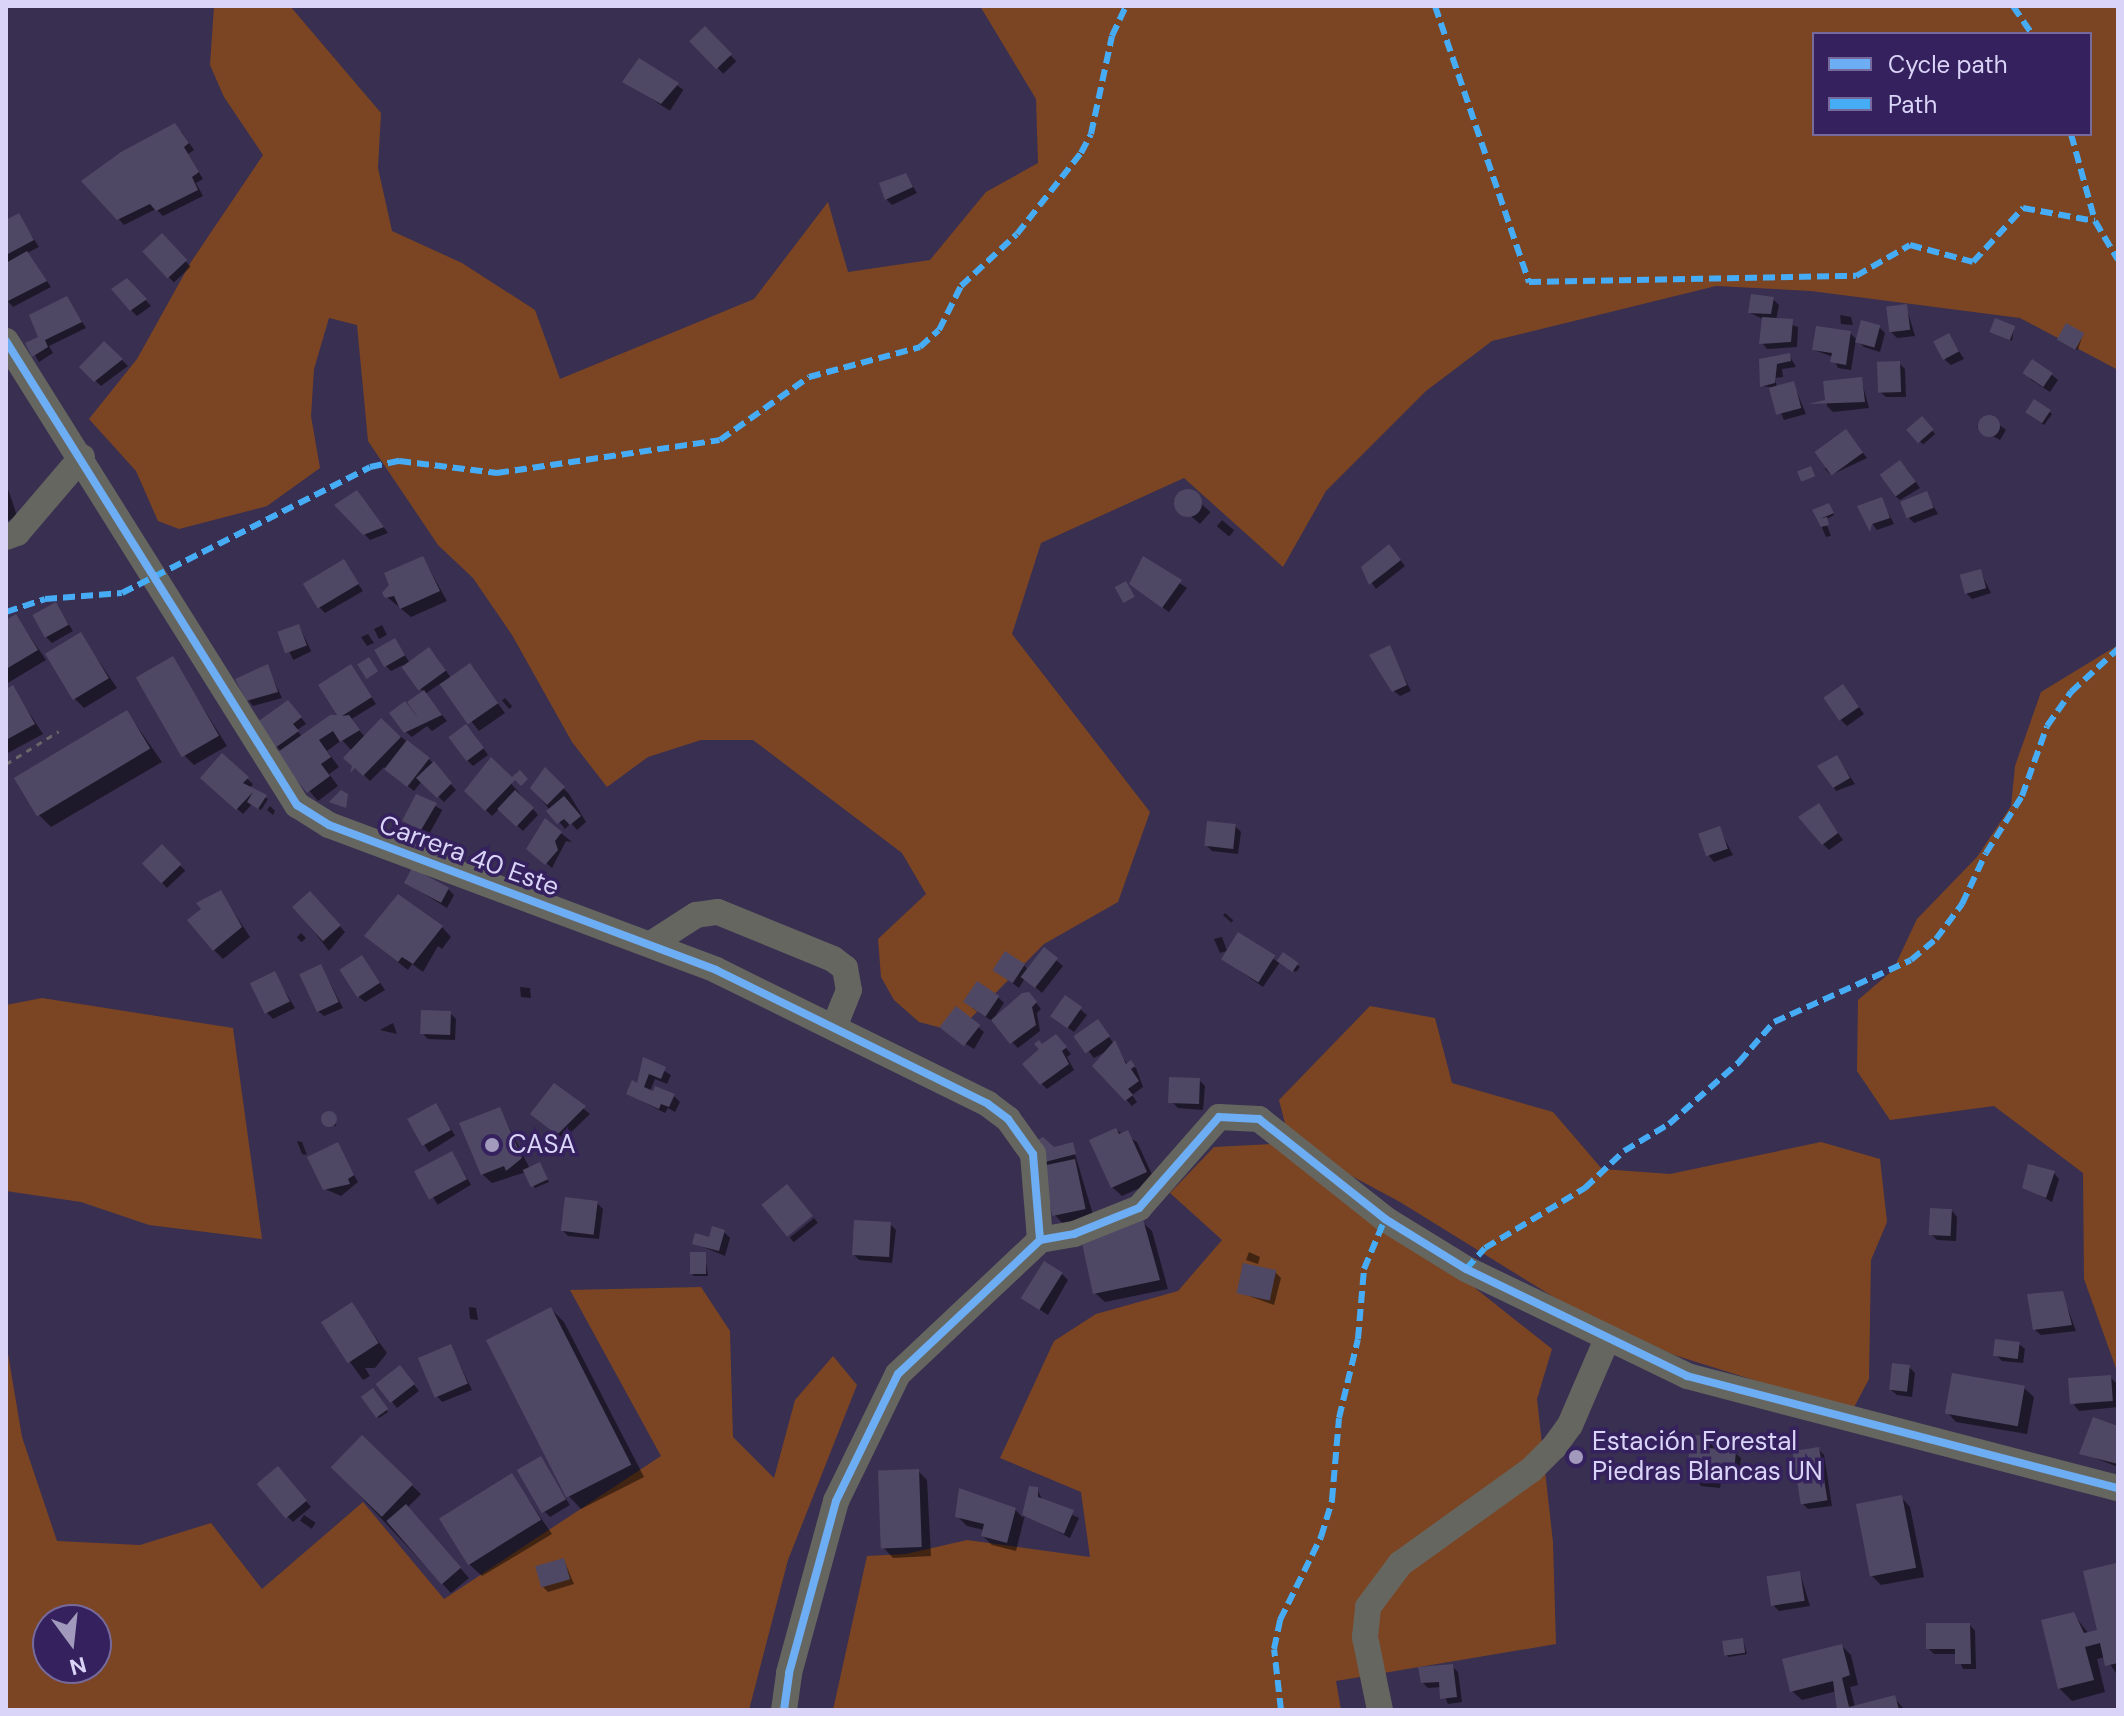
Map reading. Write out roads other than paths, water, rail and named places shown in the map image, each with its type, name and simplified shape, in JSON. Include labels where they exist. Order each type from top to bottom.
[{"type":"street","name":"Carrera 40 Este","points":[[6,341],[82,457],[244,727],[297,805],[329,825],[651,944],[835,1025],[1008,1119],[1033,1154],[1040,1240]]},
{"type":"street","points":[[6,537],[17,533],[82,457]]},
{"type":"street","points":[[651,944],[696,915],[718,912],[819,953],[845,968],[848,977],[849,990],[835,1025]]},
{"type":"street","points":[[784,1710],[836,1501],[898,1374],[1040,1240],[1074,1234],[1139,1208],[1219,1117],[1259,1119],[1385,1219],[1466,1269],[1687,1376],[2118,1488]]},
{"type":"street","points":[[1380,1710],[1365,1637],[1368,1607],[1400,1564],[1531,1470],[1554,1447],[1570,1425],[1607,1339]]},
{"type":"place","name":"CASA","points":[[492,1145]]},
{"type":"place","name":"Estación Forestal Piedras Blancas UN","points":[[1576,1457]]}]
